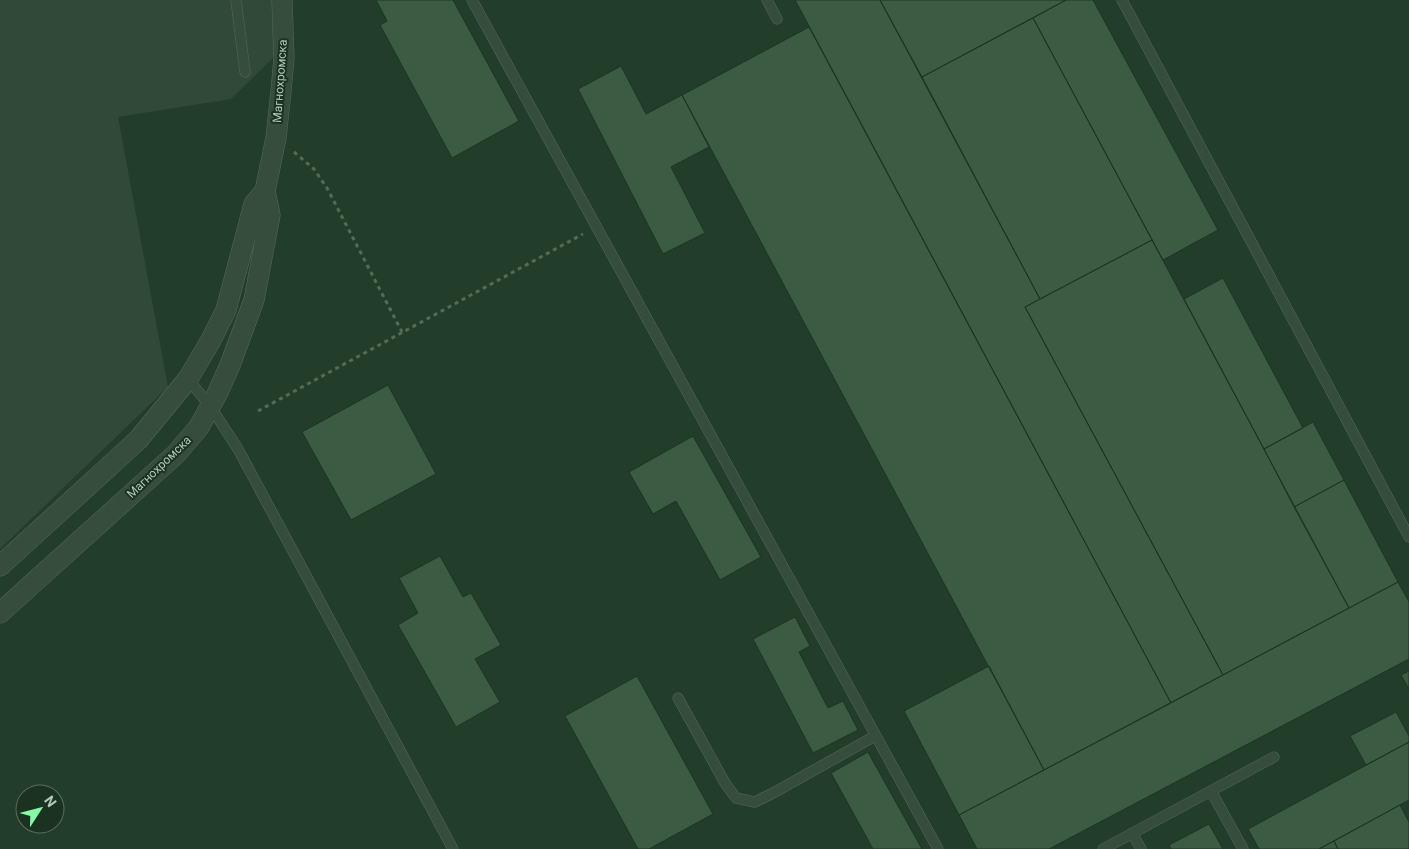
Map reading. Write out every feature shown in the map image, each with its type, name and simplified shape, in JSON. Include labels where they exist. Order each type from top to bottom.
[{"type":"street","name":"Магнохромска","points":[[0,613],[176,454],[199,427],[230,366],[254,300],[270,214],[266,191],[276,138],[284,58],[282,0]]},
{"type":"street","name":"Магнохромска","points":[[0,566],[138,440],[188,379],[226,310],[254,204],[266,191]]},
{"type":"lane","points":[[236,0],[245,72]]},
{"type":"lane","points":[[472,0],[938,849]]},
{"type":"lane","points":[[767,0],[777,18]]},
{"type":"lane","points":[[1122,0],[1409,537]]},
{"type":"lane","points":[[188,379],[210,406],[238,449],[453,849]]},
{"type":"lane","points":[[678,698],[725,784],[736,798],[755,802],[875,736]]},
{"type":"lane","points":[[1103,849],[1274,757]]},
{"type":"lane","points":[[1212,791],[1243,849]]},
{"type":"lane","points":[[1132,833],[1141,849]]},
{"type":"path","points":[[276,138],[314,169],[328,188],[402,332]]},
{"type":"path","points":[[258,410],[596,226]]},
{"type":"shaded area","points":[[0,0],[274,0],[277,54],[231,99],[118,117],[168,387],[0,549]]},
{"type":"building","points":[[376,0],[453,0],[519,121],[452,158],[380,25],[387,21]]},
{"type":"building","points":[[795,0],[880,0],[1040,299],[1025,307],[1223,675],[1171,703]]},
{"type":"building","points":[[880,0],[1066,0],[922,77]]},
{"type":"building","points":[[1066,0],[1093,0],[1218,230],[1163,260],[1033,18]]},
{"type":"building","points":[[1033,18],[1152,240],[1040,299],[922,77]]},
{"type":"building","points":[[809,27],[1171,703],[1044,770],[682,95]]},
{"type":"building","points":[[621,66],[646,114],[682,95],[709,147],[671,167],[705,233],[663,254],[578,89]]},
{"type":"building","points":[[1152,240],[1349,608],[1223,675],[1025,307]]},
{"type":"building","points":[[1223,278],[1303,428],[1264,449],[1184,299]]},
{"type":"building","points":[[388,385],[436,474],[351,520],[302,432]]},
{"type":"building","points":[[1313,422],[1344,480],[1294,507],[1264,449]]},
{"type":"building","points":[[693,436],[761,557],[720,580],[676,501],[653,514],[629,472]]},
{"type":"building","points":[[1344,480],[1398,582],[1349,608],[1294,507]]},
{"type":"building","points":[[440,556],[463,597],[471,593],[501,645],[475,659],[500,702],[456,727],[398,625],[418,613],[399,578]]},
{"type":"building","points":[[1398,582],[1409,602],[1409,659],[1049,849],[977,849],[959,815]]},
{"type":"building","points":[[795,617],[810,646],[799,652],[828,708],[843,701],[858,730],[813,753],[753,639]]},
{"type":"building","points":[[989,666],[1044,770],[959,815],[904,711]]},
{"type":"building","points":[[1409,671],[1409,689],[1401,675]]},
{"type":"building","points":[[637,676],[713,814],[649,849],[638,849],[565,716]]},
{"type":"building","points":[[1396,712],[1409,736],[1409,742],[1366,765],[1350,736]]},
{"type":"building","points":[[1409,742],[1409,800],[1319,849],[1259,849],[1248,829]]},
{"type":"building","points":[[868,752],[922,849],[873,849],[831,773]]},
{"type":"building","points":[[1400,805],[1409,822],[1409,849],[1338,849],[1334,841]]},
{"type":"building","points":[[1209,824],[1223,849],[1171,849],[1169,845]]},
{"type":"building","points":[[1334,841],[1338,849],[1319,849]]}]
